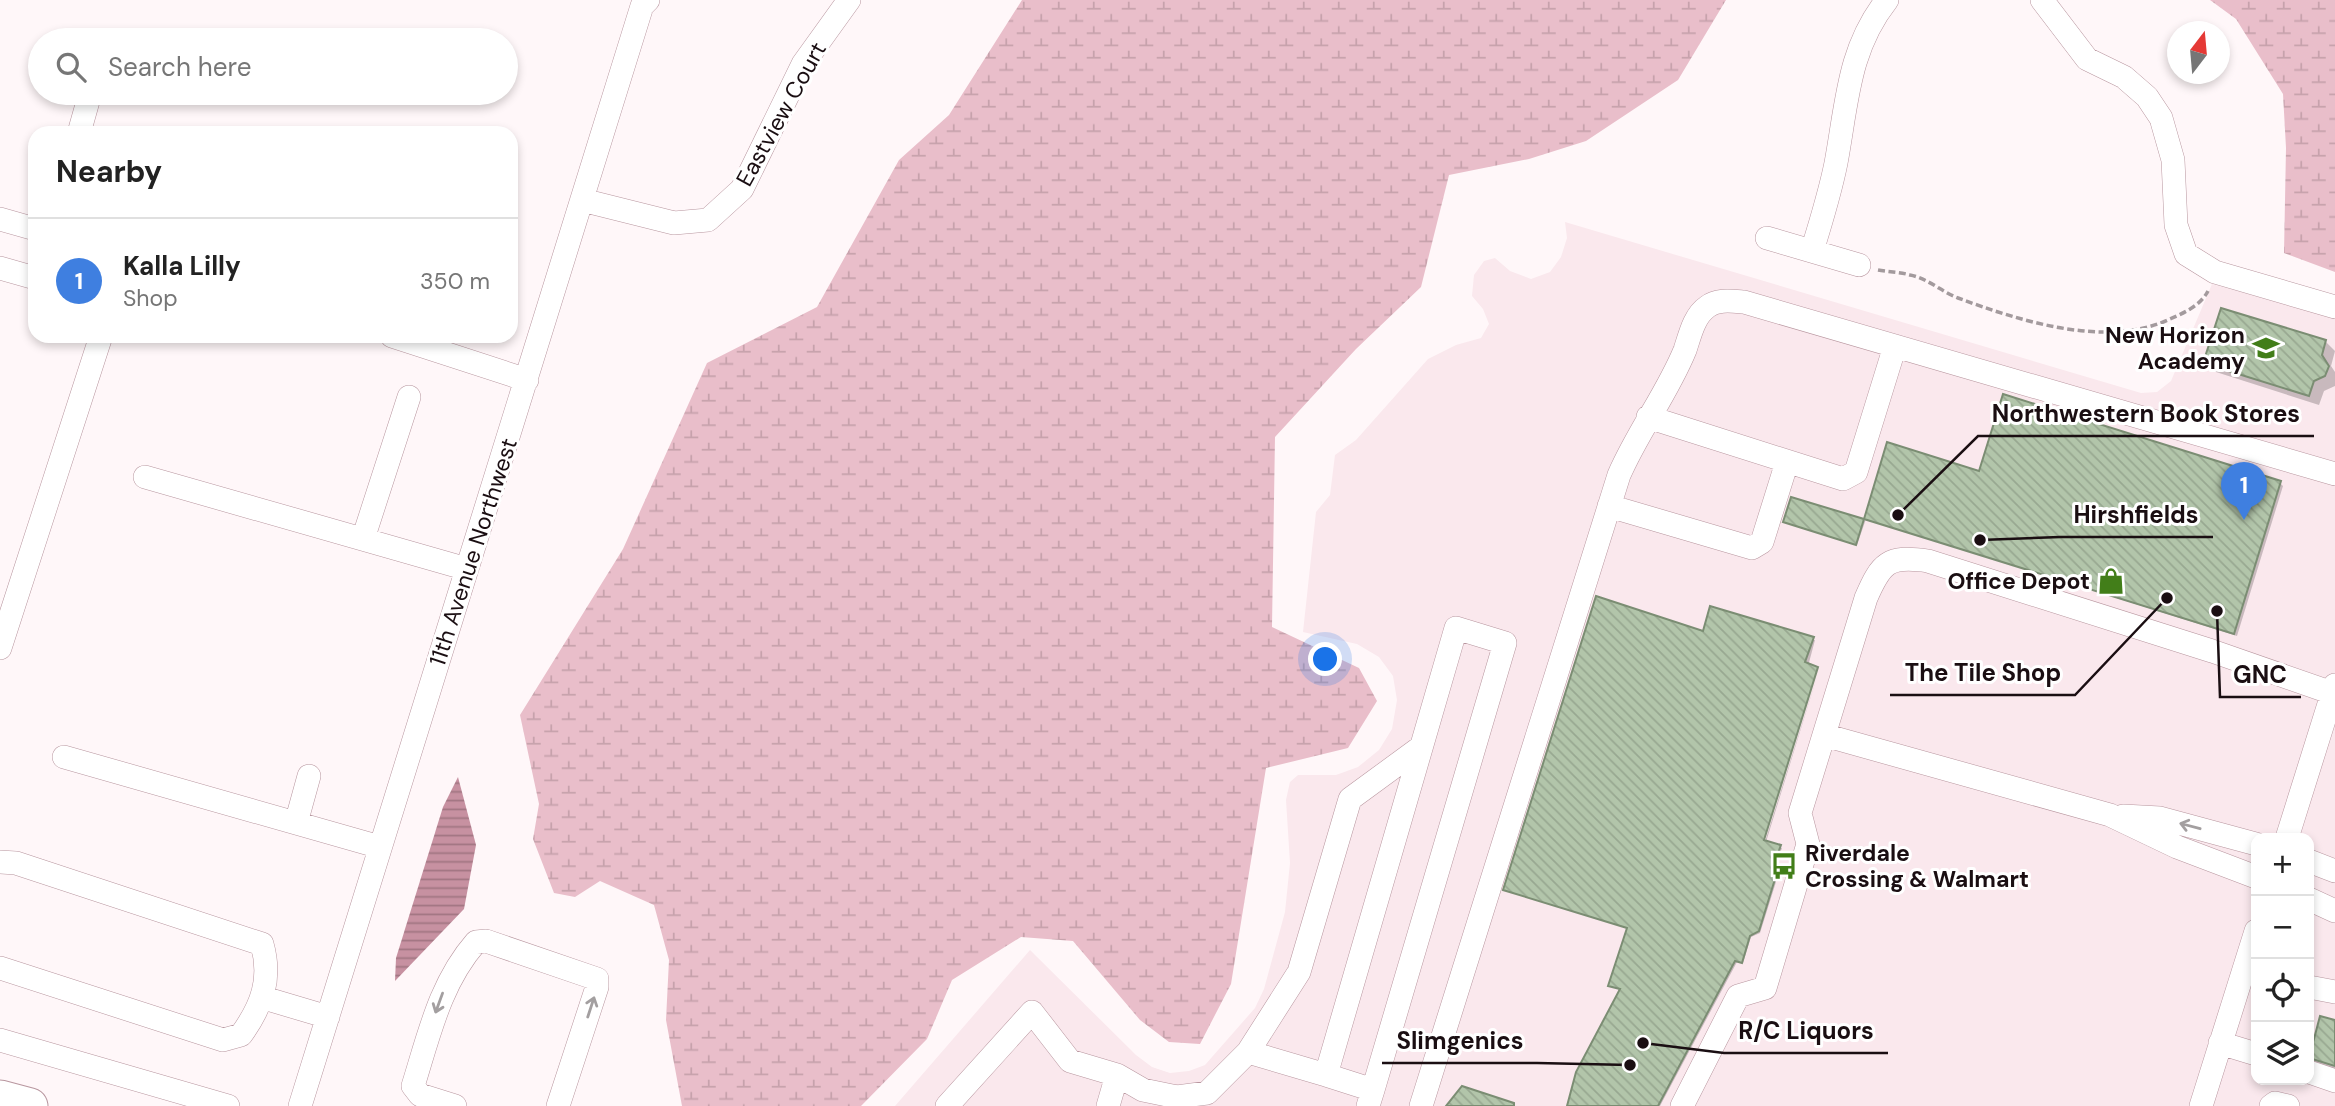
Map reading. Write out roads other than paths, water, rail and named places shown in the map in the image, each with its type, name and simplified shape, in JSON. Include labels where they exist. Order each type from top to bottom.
[{"type":"highway","points":[[0,1098],[30,1106]]},
{"type":"street","name":"Eastview Court","points":[[582,200],[674,223],[708,220],[743,189],[803,64],[849,0]]},
{"type":"street","points":[[1812,251],[1833,180],[1850,71],[1865,31],[1887,0]]},
{"type":"street","points":[[2042,0],[2087,59],[2124,77],[2147,97],[2161,118],[2173,160],[2180,242],[2192,258],[2215,272],[2335,307]]},
{"type":"street","name":"11th Avenue Northwest","points":[[300,1106],[527,380],[641,2]]},
{"type":"street","points":[[81,126],[87,105]]},
{"type":"street","points":[[0,219],[28,227]]},
{"type":"street","points":[[1767,238],[1859,265]]},
{"type":"street","points":[[0,268],[28,276]]},
{"type":"street","points":[[1421,1106],[1609,506],[1633,443],[1670,382],[1697,318],[1708,305],[1724,300],[1744,302],[2335,474]]},
{"type":"street","points":[[0,648],[99,343]]},
{"type":"street","points":[[413,343],[527,380]]},
{"type":"street","points":[[1648,417],[1843,479],[1856,472],[1895,346]]},
{"type":"street","points":[[363,539],[410,397]]},
{"type":"street","points":[[1609,506],[1752,548],[1762,542],[1787,462]]},
{"type":"street","points":[[145,477],[467,569]]},
{"type":"street","points":[[1682,1106],[1738,996],[1765,988],[1808,844],[1800,813],[1877,571],[1892,560],[1928,561],[2334,691],[2289,833]]},
{"type":"street","points":[[1248,1052],[1326,1075],[1371,1098],[1505,643],[1456,628],[1326,1075]]},
{"type":"street","points":[[1824,734],[2110,815],[2177,847],[2251,875]]},
{"type":"street","points":[[947,1106],[1032,1012],[1070,1061],[1117,1075],[1143,1090],[1177,1097],[1207,1093],[1248,1052],[1299,972],[1350,799],[1421,747]]},
{"type":"street","points":[[64,757],[380,847]]},
{"type":"street","points":[[296,823],[309,776]]},
{"type":"street","points":[[2110,815],[2160,818],[2251,843]]},
{"type":"street","points":[[0,862],[16,863],[262,944],[268,964],[264,998],[241,1035],[223,1040],[0,968]]},
{"type":"street","points":[[2314,863],[2335,871]]},
{"type":"street","points":[[2314,901],[2335,911]]},
{"type":"street","points":[[455,1106],[420,1095],[413,1086],[445,988],[476,942],[486,941],[597,979],[597,987],[558,1106]]},
{"type":"street","points":[[2201,1106],[2251,947]]},
{"type":"street","points":[[2314,988],[2335,992]]},
{"type":"street","points":[[264,998],[328,1017]]},
{"type":"street","points":[[0,1040],[228,1106]]},
{"type":"street","points":[[2220,1043],[2251,1052]]},
{"type":"street","points":[[2314,1074],[2335,1081]]},
{"type":"street","points":[[1108,1106],[1117,1075]]},
{"type":"street","points":[[2271,1106],[2275,1103],[2288,1106]]},
{"type":"place","name":"New Horizon Academy","points":[[2266,348]]},
{"type":"place","name":"Northwestern Book Stores","points":[[1898,515]]},
{"type":"place","name":"Kalla Lilly","points":[[2244,520]]},
{"type":"place","name":"Hirshfields","points":[[1980,540]]},
{"type":"place","name":"Office Depot","points":[[2111,581]]},
{"type":"place","name":"The Tile Shop","points":[[2167,598]]},
{"type":"place","name":"GNC","points":[[2217,611]]},
{"type":"place","name":"Riverdale Crossing & Walmart","points":[[1784,866]]},
{"type":"place","name":"R/C Liquors","points":[[1643,1043]]},
{"type":"place","name":"Slimgenics","points":[[1630,1065]]}]
